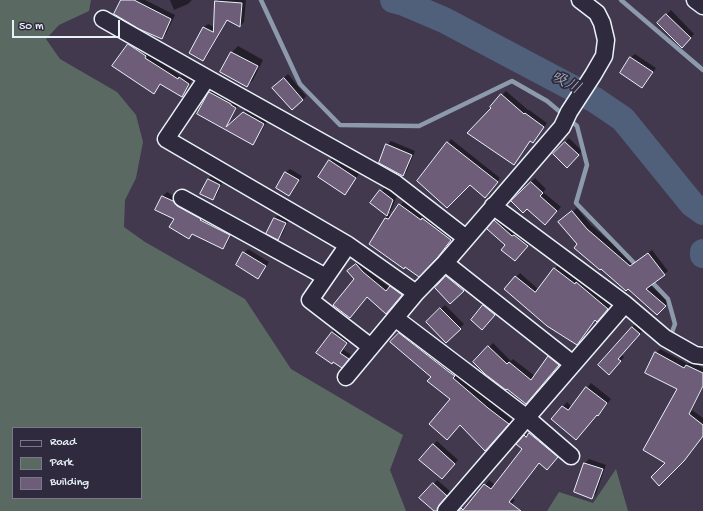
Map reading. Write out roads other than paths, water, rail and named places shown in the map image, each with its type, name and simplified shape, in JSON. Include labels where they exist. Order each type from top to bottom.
[{"type":"street","points":[[346,377],[416,293],[445,263],[562,126],[569,112],[604,56],[606,40],[602,23],[597,13],[580,0]]},
{"type":"street","points":[[694,0],[703,6]]},
{"type":"street","points":[[103,19],[395,183],[466,238]]},
{"type":"street","points":[[207,78],[166,139],[348,245],[416,293]]},
{"type":"street","points":[[182,198],[326,277]]},
{"type":"street","points":[[493,206],[625,304],[665,338],[695,355],[703,356]]},
{"type":"street","points":[[348,245],[310,300],[371,347]]},
{"type":"street","points":[[445,263],[573,364]]},
{"type":"street","points":[[446,511],[625,304]]},
{"type":"street","points":[[395,318],[526,418],[571,456]]},
{"type":"waterway","points":[[261,0],[300,84],[340,125],[419,126],[512,81],[547,101],[577,126],[587,165],[576,203],[638,267]]},
{"type":"waterway","name":"吸川","points":[[393,0],[404,3],[444,20],[595,100],[623,119],[692,204],[703,212]]},
{"type":"waterway","points":[[621,0],[703,70]]},
{"type":"waterway","points":[[650,280],[668,299],[675,324],[672,332]]}]
